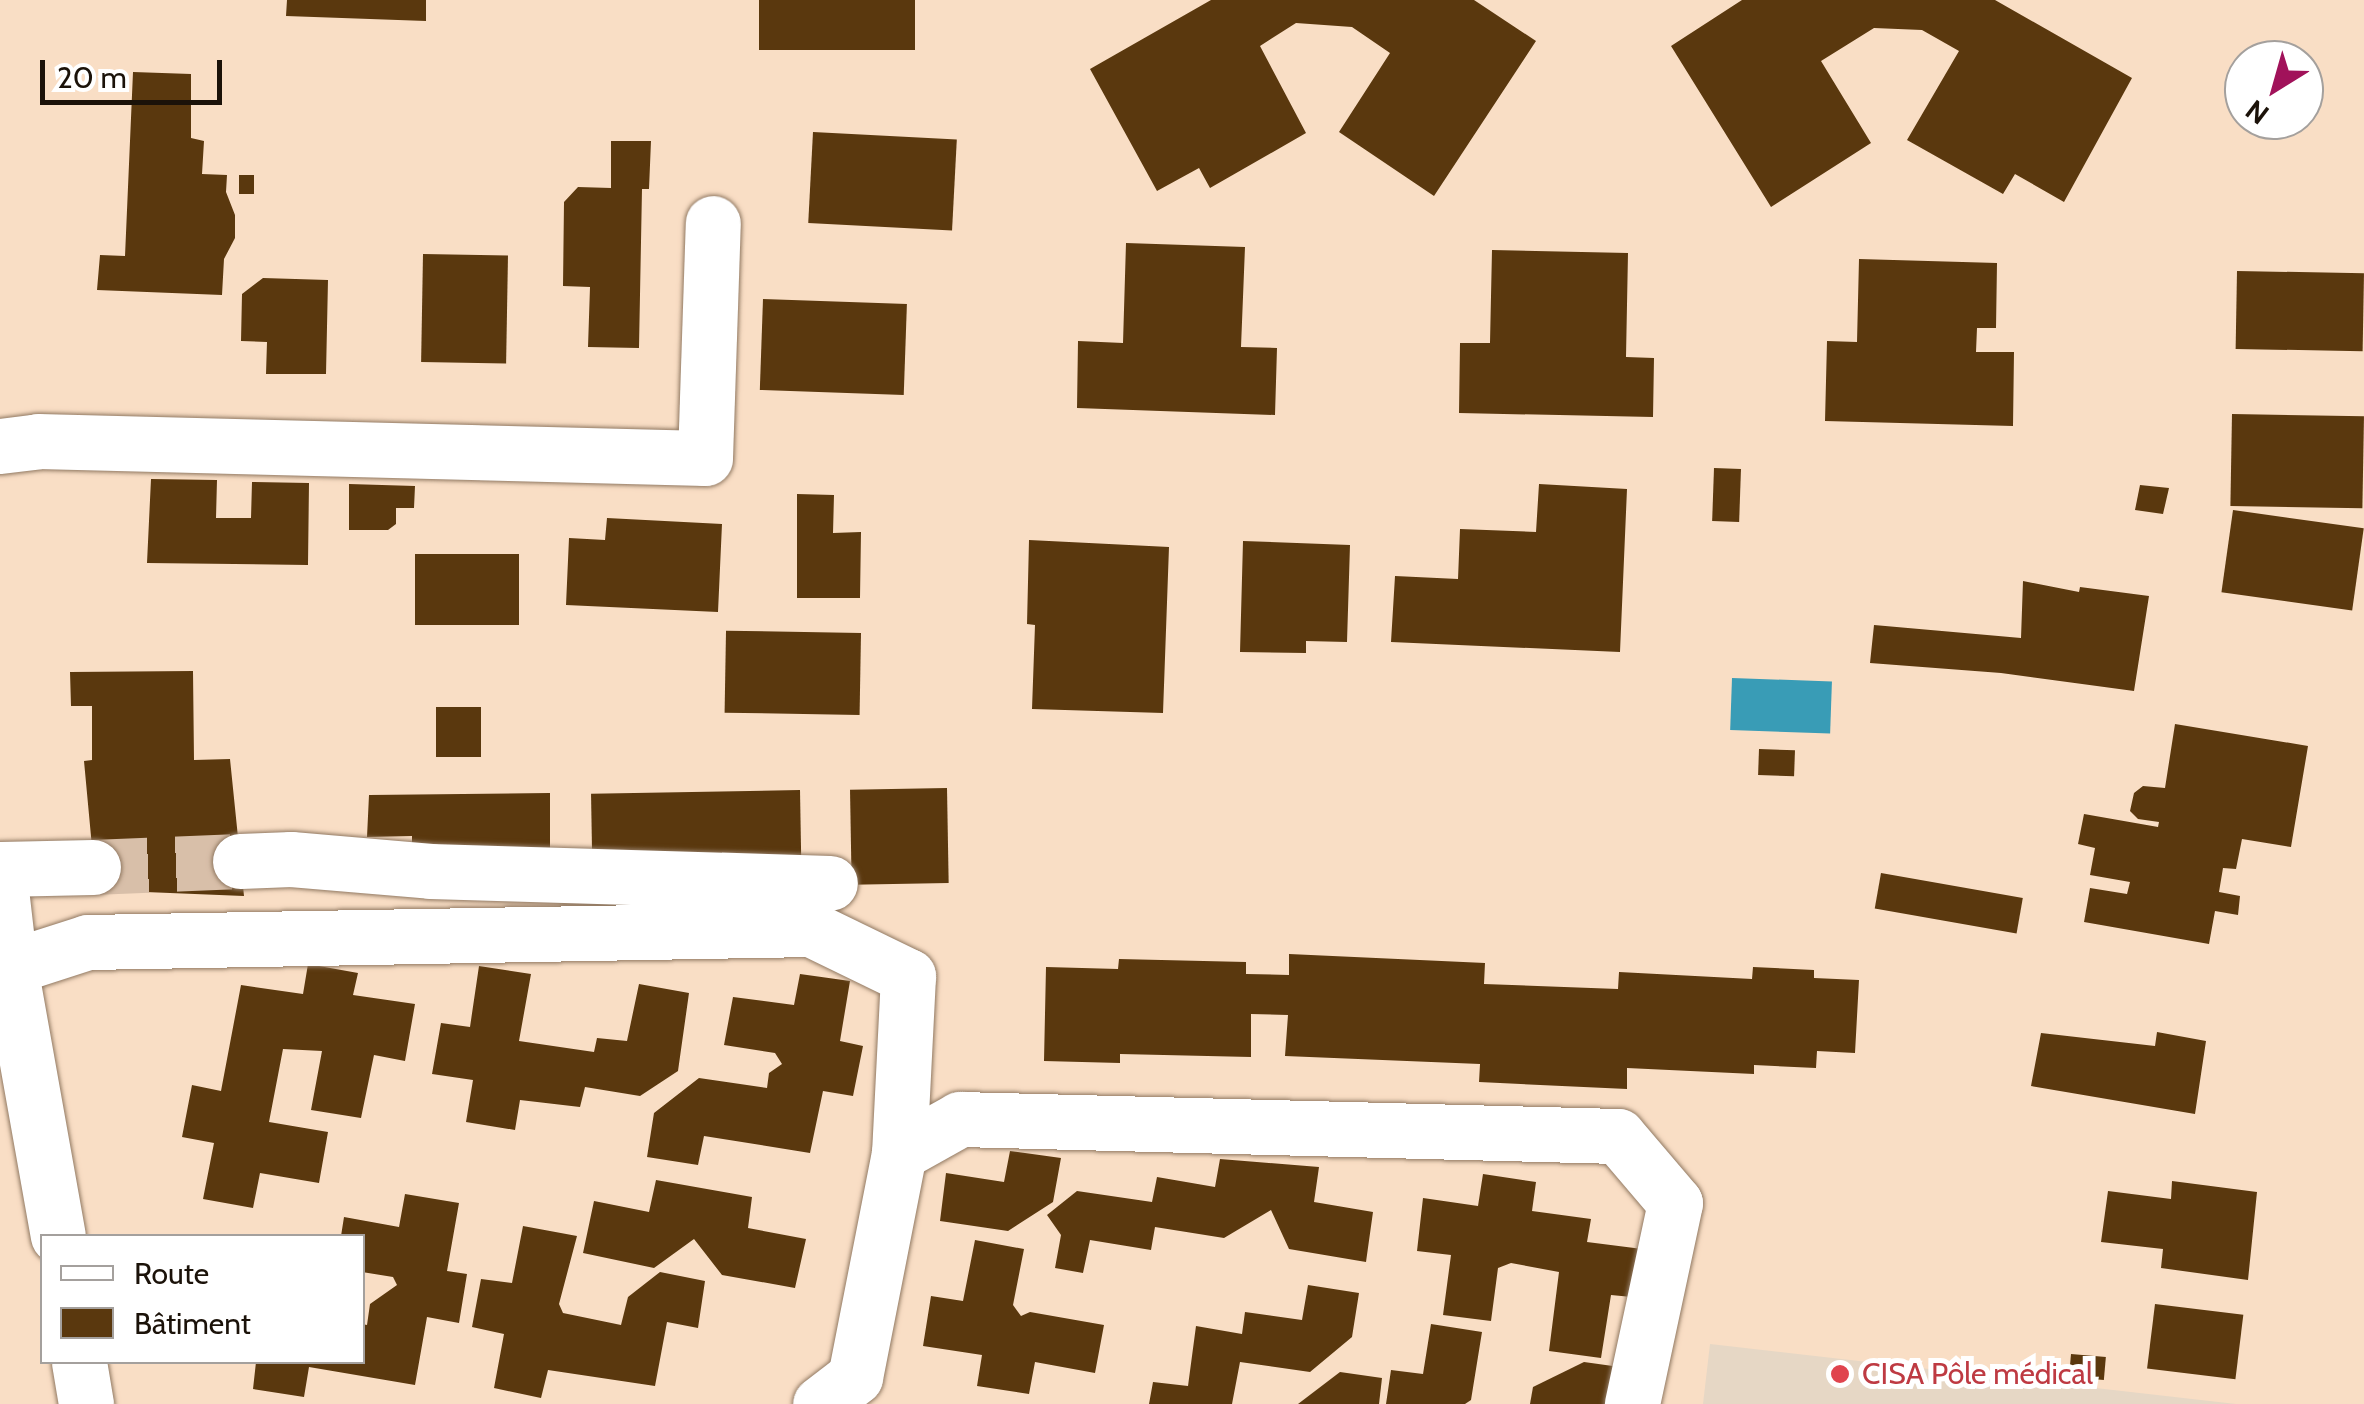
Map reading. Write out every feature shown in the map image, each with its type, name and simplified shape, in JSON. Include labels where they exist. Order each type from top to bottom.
[{"type":"street","points":[[0,446],[38,441],[705,458],[713,223]]},
{"type":"street","points":[[240,861],[291,858],[430,872],[830,883]]},
{"type":"street","points":[[0,869],[93,866]]},
{"type":"street","points":[[0,881],[10,967],[58,1234]]},
{"type":"street","points":[[10,967],[88,942],[811,929],[908,976],[899,1153],[855,1376],[820,1404]]},
{"type":"street","points":[[899,1153],[960,1119],[1618,1136],[1675,1203],[1632,1404]]},
{"type":"street","points":[[79,1364],[86,1404]]},
{"type":"shaded area","name":"CISA Pôle médical","points":[[1710,1344],[2236,1404],[1703,1404]]},
{"type":"water","points":[[1732,678],[1832,681],[1830,733],[1730,730]]},
{"type":"building","points":[[287,0],[426,0],[426,21],[286,16]]},
{"type":"building","points":[[759,0],[915,0],[915,50],[759,50]]},
{"type":"building","points":[[1211,0],[1474,0],[1536,41],[1434,196],[1339,132],[1390,53],[1352,27],[1296,23],[1260,46],[1306,133],[1210,188],[1199,168],[1157,191],[1090,69]]},
{"type":"building","points":[[1742,0],[1995,0],[2132,78],[2064,202],[2015,174],[2003,194],[1907,140],[1959,51],[1922,30],[1874,28],[1821,61],[1871,143],[1771,207],[1671,46]]},
{"type":"building","points":[[133,72],[191,74],[191,138],[204,141],[202,174],[227,175],[226,192],[235,215],[235,238],[224,259],[222,295],[97,290],[100,255],[125,256]]},
{"type":"building","points":[[813,132],[957,140],[952,230],[808,223]]},
{"type":"building","points":[[611,141],[651,141],[649,189],[642,189],[639,348],[588,347],[590,287],[563,286],[564,202],[578,187],[611,188]]},
{"type":"building","points":[[239,175],[254,175],[254,194],[239,194]]},
{"type":"building","points":[[1126,243],[1245,247],[1241,347],[1277,348],[1275,415],[1077,408],[1078,341],[1123,343]]},
{"type":"building","points":[[1492,250],[1628,253],[1626,357],[1654,358],[1653,417],[1459,413],[1460,343],[1490,343]]},
{"type":"building","points":[[423,254],[508,255],[506,363],[421,362]]},
{"type":"building","points":[[1859,259],[1997,263],[1996,328],[1977,328],[1976,352],[2014,352],[2013,426],[1825,421],[1827,341],[1857,342]]},
{"type":"building","points":[[2237,271],[2364,273],[2363,351],[2236,349]]},
{"type":"building","points":[[263,278],[328,280],[326,374],[266,374],[267,342],[241,341],[242,294]]},
{"type":"building","points":[[763,299],[907,304],[904,395],[760,390]]},
{"type":"building","points":[[2232,414],[2364,416],[2362,508],[2230,506]]},
{"type":"building","points":[[1714,468],[1741,469],[1739,522],[1712,521]]},
{"type":"building","points":[[151,479],[217,480],[216,518],[251,518],[252,482],[309,483],[308,565],[147,563]]},
{"type":"building","points":[[349,484],[415,486],[414,508],[396,508],[396,524],[388,530],[349,530]]},
{"type":"building","points":[[1539,484],[1627,489],[1620,652],[1391,642],[1395,576],[1458,579],[1460,529],[1536,532]]},
{"type":"building","points":[[2140,485],[2169,488],[2163,514],[2135,510]]},
{"type":"building","points":[[797,494],[834,495],[833,533],[861,532],[860,598],[797,598]]},
{"type":"building","points":[[2233,510],[2364,528],[2352,611],[2221,592]]},
{"type":"building","points":[[607,518],[722,524],[718,612],[566,605],[569,538],[605,540]]},
{"type":"building","points":[[1029,540],[1169,547],[1163,713],[1032,709],[1035,625],[1027,624]]},
{"type":"building","points":[[1243,541],[1350,545],[1347,642],[1306,641],[1306,653],[1240,652]]},
{"type":"building","points":[[415,554],[519,554],[519,625],[415,625]]},
{"type":"building","points":[[2023,581],[2079,592],[2080,587],[2149,596],[2134,691],[2001,673],[1870,663],[1874,625],[2021,638]]},
{"type":"building","points":[[726,631],[861,633],[860,715],[725,713]]},
{"type":"building","points":[[193,671],[194,760],[230,759],[244,896],[96,890],[84,761],[92,760],[92,706],[71,706],[70,672]]},
{"type":"building","points":[[436,707],[481,707],[481,757],[436,757]]},
{"type":"building","points":[[2175,724],[2308,746],[2291,847],[2242,839],[2236,869],[2223,868],[2219,892],[2240,896],[2238,915],[2215,911],[2209,944],[2084,922],[2090,888],[2127,894],[2130,882],[2090,875],[2095,848],[2078,844],[2084,814],[2158,827],[2159,822],[2138,819],[2130,811],[2134,793],[2143,786],[2165,788]]},
{"type":"building","points":[[1759,749],[1795,750],[1794,776],[1758,775]]},
{"type":"building","points":[[947,788],[949,883],[852,885],[850,790]]},
{"type":"building","points":[[800,790],[801,862],[592,866],[591,794]]},
{"type":"building","points":[[550,793],[550,852],[412,853],[412,836],[367,837],[369,795]]},
{"type":"building","points":[[1881,873],[2023,898],[2017,933],[1875,908]]},
{"type":"building","points":[[1289,954],[1485,963],[1484,984],[1618,989],[1619,972],[1752,979],[1753,967],[1814,970],[1814,978],[1859,980],[1855,1053],[1817,1051],[1816,1068],[1754,1065],[1754,1074],[1627,1068],[1627,1089],[1479,1082],[1480,1064],[1285,1056],[1288,1015],[1251,1014],[1251,1057],[1120,1054],[1120,1063],[1044,1061],[1046,967],[1118,969],[1119,959],[1246,962],[1246,974],[1289,975]]},
{"type":"building","points":[[308,964],[358,973],[353,995],[415,1004],[405,1061],[374,1055],[361,1118],[311,1110],[322,1051],[283,1049],[269,1122],[328,1132],[319,1183],[260,1173],[253,1208],[203,1199],[214,1143],[182,1137],[192,1085],[221,1091],[241,985],[303,994]]},
{"type":"building","points":[[479,966],[531,974],[519,1041],[594,1052],[597,1038],[627,1041],[639,984],[689,993],[678,1071],[640,1096],[585,1087],[580,1107],[520,1100],[515,1130],[466,1122],[473,1080],[432,1074],[441,1023],[470,1027]]},
{"type":"building","points":[[800,974],[850,981],[840,1041],[863,1046],[853,1096],[823,1091],[810,1153],[704,1136],[698,1165],[647,1157],[654,1113],[699,1078],[767,1088],[769,1073],[782,1064],[775,1053],[724,1045],[733,997],[794,1005]]},
{"type":"building","points":[[2157,1032],[2206,1041],[2195,1114],[2031,1086],[2041,1033],[2155,1046]]},
{"type":"building","points":[[1010,1151],[1061,1158],[1053,1202],[1008,1231],[940,1221],[946,1173],[1004,1182]]},
{"type":"building","points":[[1220,1159],[1319,1167],[1314,1202],[1373,1212],[1366,1262],[1289,1249],[1271,1210],[1224,1238],[1155,1227],[1151,1250],[1090,1240],[1083,1273],[1055,1268],[1061,1235],[1047,1215],[1077,1191],[1152,1202],[1157,1177],[1215,1187]]},
{"type":"building","points":[[1483,1174],[1536,1182],[1532,1211],[1591,1219],[1587,1242],[1650,1250],[1642,1298],[1611,1295],[1601,1358],[1549,1351],[1559,1272],[1511,1263],[1498,1268],[1491,1321],[1443,1315],[1451,1255],[1417,1251],[1423,1198],[1478,1206]]},
{"type":"building","points":[[656,1180],[752,1197],[748,1228],[806,1239],[795,1288],[722,1275],[694,1239],[654,1268],[583,1253],[594,1201],[649,1212]]},
{"type":"building","points":[[2172,1181],[2257,1192],[2248,1280],[2161,1268],[2163,1249],[2101,1242],[2108,1191],[2171,1199]]},
{"type":"building","points":[[405,1194],[459,1203],[447,1271],[467,1274],[459,1323],[427,1317],[415,1385],[309,1367],[304,1397],[253,1389],[256,1364],[365,1364],[365,1325],[370,1304],[397,1285],[393,1277],[365,1272],[365,1234],[341,1234],[344,1217],[399,1227]]},
{"type":"building","points":[[523,1226],[577,1236],[559,1304],[563,1313],[621,1325],[628,1297],[660,1272],[705,1281],[698,1328],[667,1322],[655,1386],[548,1370],[541,1398],[494,1388],[504,1334],[472,1327],[481,1279],[512,1283]]},
{"type":"building","points":[[975,1240],[1024,1249],[1013,1305],[1021,1316],[1030,1312],[1104,1325],[1095,1373],[1035,1362],[1029,1394],[977,1386],[982,1355],[923,1346],[931,1296],[963,1301]]},
{"type":"building","points":[[1308,1285],[1359,1293],[1352,1337],[1310,1372],[1240,1362],[1232,1404],[1149,1404],[1153,1382],[1188,1386],[1196,1326],[1242,1334],[1245,1312],[1302,1320]]},
{"type":"building","points":[[2155,1304],[2243,1315],[2235,1379],[2147,1369]]},
{"type":"building","points":[[1431,1324],[1482,1332],[1471,1400],[1465,1404],[1386,1404],[1391,1370],[1423,1374]]},
{"type":"building","points":[[2071,1354],[2106,1357],[2104,1380],[2069,1377]]},
{"type":"building","points":[[1584,1362],[1627,1368],[1622,1404],[1530,1404],[1533,1387]]},
{"type":"building","points":[[1340,1372],[1382,1378],[1379,1404],[1298,1404]]},
{"type":"tunnel","points":[[93,867],[240,861]]},
{"type":"place","name":"CISA Pôle médical","points":[[1840,1374]]}]
